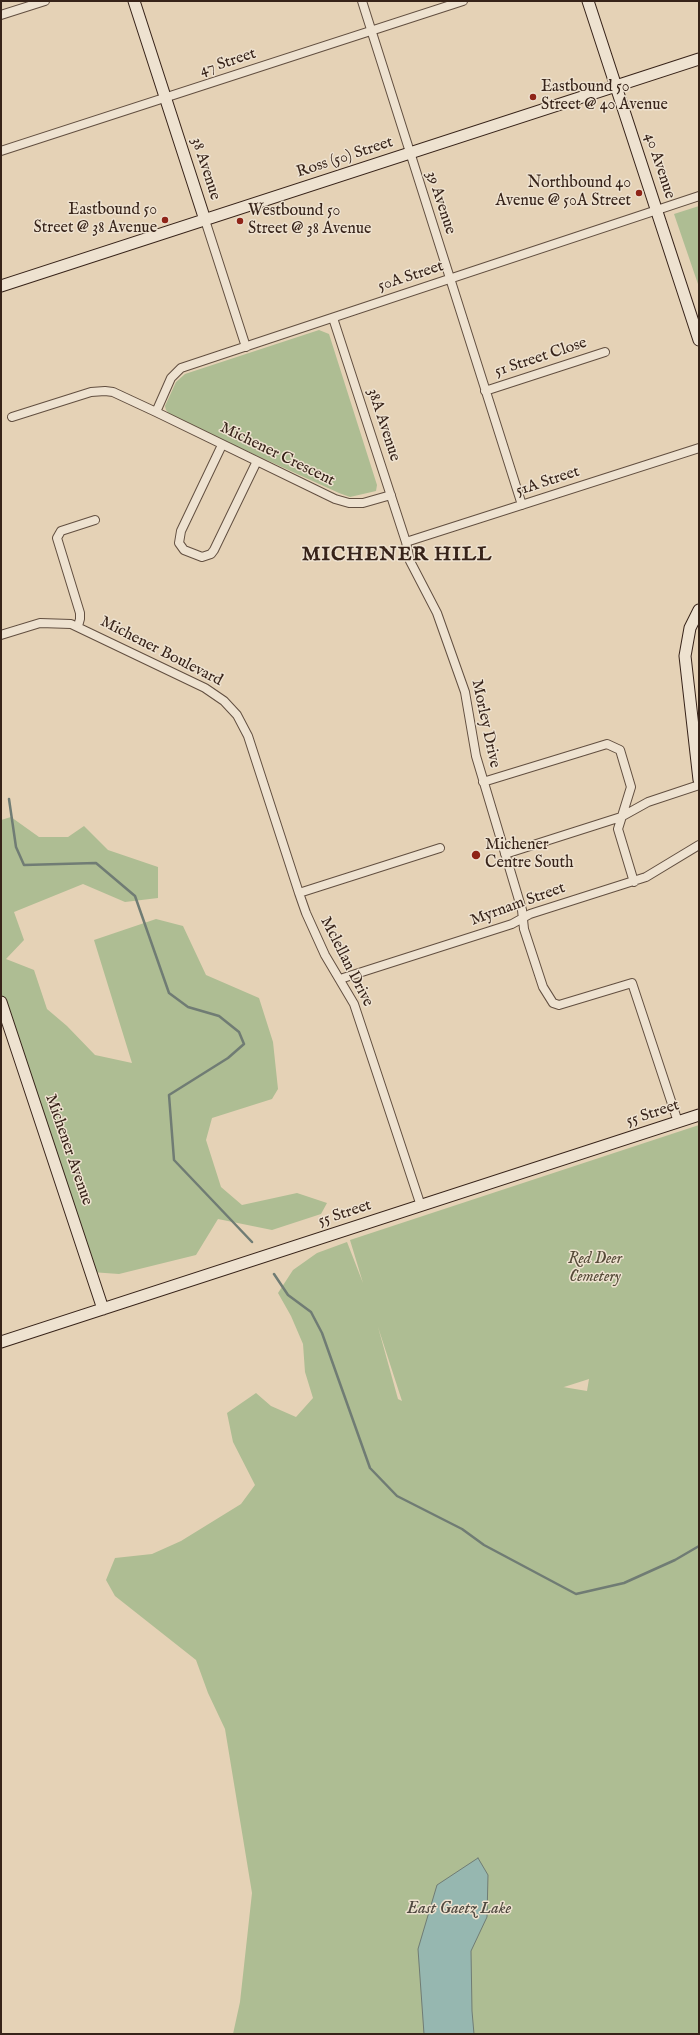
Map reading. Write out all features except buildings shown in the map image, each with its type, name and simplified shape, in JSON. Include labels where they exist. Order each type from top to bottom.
[{"type":"street","points":[[1,15],[45,1]]},
{"type":"street","name":"38 Avenue","points":[[134,1],[246,347]]},
{"type":"street","name":"39 Avenue","points":[[362,1],[522,505]]},
{"type":"street","name":"47 Street","points":[[1,151],[463,1]]},
{"type":"street","name":"40 Avenue","points":[[588,1],[698,336]]},
{"type":"street","name":"Ross (50) Street","points":[[1,286],[699,58]]},
{"type":"street","name":"50A Street","points":[[156,412],[171,378],[181,368],[699,196]]},
{"type":"street","name":"38A Avenue","points":[[333,318],[406,542]]},
{"type":"street","name":"51 Street Close","points":[[485,391],[605,352]]},
{"type":"street","name":"Michener Crescent","points":[[12,417],[98,391],[113,392],[344,502],[363,503],[391,494]]},
{"type":"street","points":[[222,445],[181,531],[179,543],[184,550],[202,557],[211,554],[258,461]]},
{"type":"street","name":"51A Street","points":[[406,542],[699,448]]},
{"type":"street","points":[[78,626],[80,613],[57,536],[61,531],[95,520]]},
{"type":"street","name":"Morley Drive","points":[[406,542],[410,561],[440,620],[465,692],[469,708],[472,736],[483,782],[522,910],[524,929],[543,987],[556,1004],[564,1004],[632,983],[678,1122]]},
{"type":"street","points":[[699,610],[690,628],[686,644],[686,670],[699,780]]},
{"type":"street","name":"Michener Boulevard","points":[[1,635],[46,623],[64,623],[78,626],[205,688],[224,701],[237,714],[246,731],[299,892]]},
{"type":"street","points":[[483,782],[607,744],[620,750],[630,782],[630,795],[621,817],[618,832],[634,882]]},
{"type":"street","points":[[505,854],[621,817],[648,802],[699,785]]},
{"type":"street","name":"Myrnam Street","points":[[340,979],[512,924],[530,914],[634,882],[649,876],[699,845]]},
{"type":"street","points":[[299,892],[440,848]]},
{"type":"street","name":"Mclellan Drive","points":[[299,892],[323,951],[340,979],[356,1011],[421,1206]]},
{"type":"street","name":"Michener Avenue","points":[[1,1002],[103,1309]]},
{"type":"street","name":"55 Street","points":[[1,1342],[699,1116]]},
{"type":"green space","points":[[699,206],[699,287],[674,214]]},
{"type":"green space","points":[[319,330],[329,334],[377,485],[376,491],[350,497],[339,493],[172,417],[166,410],[165,406],[176,382],[185,374]]},
{"type":"green space","points":[[11,817],[39,837],[68,837],[84,826],[108,850],[158,867],[158,898],[125,902],[83,884],[14,912],[24,940],[6,959],[34,970],[47,1009],[67,1026],[95,1055],[132,1063],[94,940],[156,919],[183,926],[206,975],[259,998],[273,1042],[278,1089],[272,1099],[212,1118],[206,1140],[221,1187],[242,1205],[297,1193],[327,1203],[321,1214],[272,1230],[218,1219],[196,1255],[119,1274],[91,1272],[1,1003],[1,820]]},
{"type":"green space","name":"Red Deer Cemetery","points":[[699,1125],[699,2034],[233,2034],[240,2002],[252,1893],[225,1729],[208,1693],[196,1660],[115,1596],[106,1580],[115,1558],[152,1554],[181,1541],[241,1504],[255,1485],[233,1442],[227,1413],[256,1393],[271,1406],[296,1417],[313,1398],[305,1372],[303,1344],[291,1316],[278,1293],[293,1270],[317,1253],[347,1242],[363,1283],[350,1240]],"holes":[[[378,1327],[402,1401],[398,1399]],[[589,1379],[587,1391],[563,1387],[564,1387]]]},
{"type":"water","name":"East Gaetz Lake","points":[[478,1858],[488,1875],[487,1917],[471,1951],[474,2034],[424,2034],[418,1949],[437,1885]]},
{"type":"waterway","points":[[9,799],[16,847],[24,865],[96,863],[135,896],[169,993],[188,1007],[219,1016],[239,1032],[244,1044],[228,1058],[169,1095],[174,1160],[252,1242]]},
{"type":"waterway","points":[[274,1274],[288,1295],[311,1312],[322,1333],[370,1468],[397,1496],[462,1529],[484,1545],[576,1594],[624,1583],[675,1560],[699,1546]]},
{"type":"place","name":"Eastbound 50 Street @ 40 Avenue","points":[[533,97]]},
{"type":"place","name":"Northbound 40 Avenue @ 50A Street","points":[[639,193]]},
{"type":"place","name":"Eastbound 50 Street @ 38 Avenue","points":[[165,220]]},
{"type":"place","name":"Westbound 50 Street @ 38 Avenue","points":[[240,221]]},
{"type":"place","name":"Michener Centre South","points":[[476,855]]},
{"type":"district","name":"MICHENER HILL","points":[[397,556]]}]
